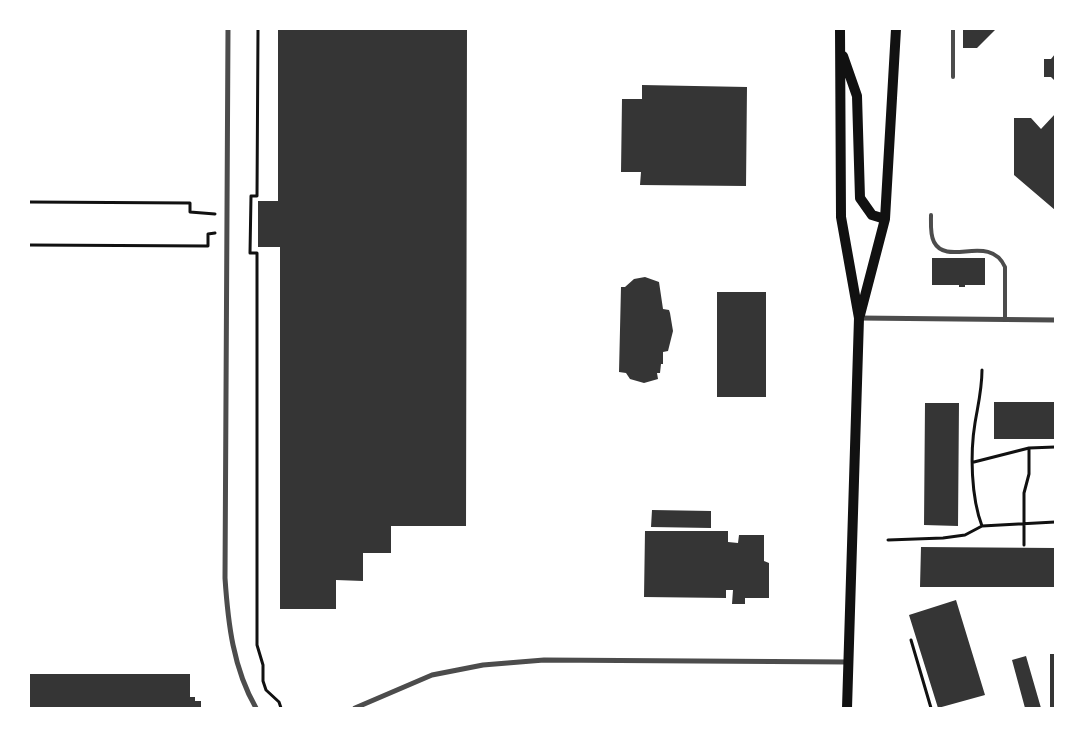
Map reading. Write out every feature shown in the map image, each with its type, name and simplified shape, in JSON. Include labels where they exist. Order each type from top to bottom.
[{"type":"main road","points":[[840,29],[841,218],[859,318]]},
{"type":"main road","points":[[847,708],[859,318],[884,219],[896,29]]},
{"type":"main road","points":[[840,48],[857,96],[860,198],[872,215],[884,219]]},
{"type":"street","points":[[228,29],[225,578],[229,627],[236,659],[256,708]]},
{"type":"street","points":[[859,318],[1055,320]]},
{"type":"street","points":[[355,708],[432,675],[483,665],[544,660],[847,662]]},
{"type":"lane","points":[[952,77],[953,29]]},
{"type":"lane","points":[[931,215],[933,242],[939,249],[948,252],[986,251],[1001,259],[1005,267],[1005,319]]},
{"type":"path","points":[[258,29],[257,196],[250,196],[250,253],[257,253],[256,645],[263,665],[263,681],[266,690],[279,702],[281,708]]},
{"type":"path","points":[[29,202],[190,203],[190,212],[215,213],[215,218]]},
{"type":"path","points":[[29,245],[208,246],[208,234],[215,234],[215,224]]},
{"type":"path","points":[[982,370],[982,392],[975,425],[974,462],[976,511],[982,526]]},
{"type":"path","points":[[974,462],[1029,448],[1055,447]]},
{"type":"path","points":[[1024,545],[1024,493],[1029,474],[1029,448]]},
{"type":"path","points":[[888,540],[958,536],[982,526],[1055,522]]},
{"type":"path","points":[[911,640],[931,708]]},
{"type":"building","points":[[278,29],[467,29],[466,526],[391,526],[391,553],[363,553],[363,581],[336,580],[336,609],[280,609],[280,247],[258,247],[258,201],[278,201]]},
{"type":"building","points":[[963,29],[996,29],[977,48],[963,48]]},
{"type":"building","points":[[1055,54],[1055,81],[1051,77],[1044,77],[1044,59],[1051,59]]},
{"type":"building","points":[[642,85],[747,87],[746,186],[640,185],[641,172],[621,172],[622,99],[642,99]]},
{"type":"building","points":[[1055,114],[1055,210],[1014,175],[1014,118],[1031,118],[1041,129]]},
{"type":"building","points":[[932,258],[985,258],[985,285],[965,285],[965,287],[959,287],[959,285],[932,285]]},
{"type":"building","points":[[645,277],[659,282],[663,309],[669,310],[673,331],[668,351],[663,352],[663,364],[661,364],[660,373],[657,373],[658,379],[644,383],[630,379],[626,373],[619,372],[621,287],[625,287],[634,279]]},
{"type":"building","points":[[717,292],[766,292],[766,397],[717,397]]},
{"type":"building","points":[[994,402],[1055,402],[1055,439],[994,439]]},
{"type":"building","points":[[925,403],[959,403],[958,526],[924,525]]},
{"type":"building","points":[[652,510],[711,511],[711,528],[651,527]]},
{"type":"building","points":[[645,531],[728,531],[728,542],[738,543],[739,535],[764,535],[764,561],[769,563],[769,598],[745,598],[745,604],[732,604],[733,590],[726,590],[726,598],[644,597]]},
{"type":"building","points":[[921,547],[1055,548],[1055,587],[920,587]]},
{"type":"building","points":[[956,600],[985,695],[938,708],[909,615]]},
{"type":"building","points":[[1050,654],[1055,654],[1055,708],[1050,708]]},
{"type":"building","points":[[1026,656],[1041,708],[1025,708],[1012,660]]},
{"type":"building","points":[[29,674],[190,674],[190,697],[195,697],[195,701],[201,701],[201,708],[29,708]]}]
